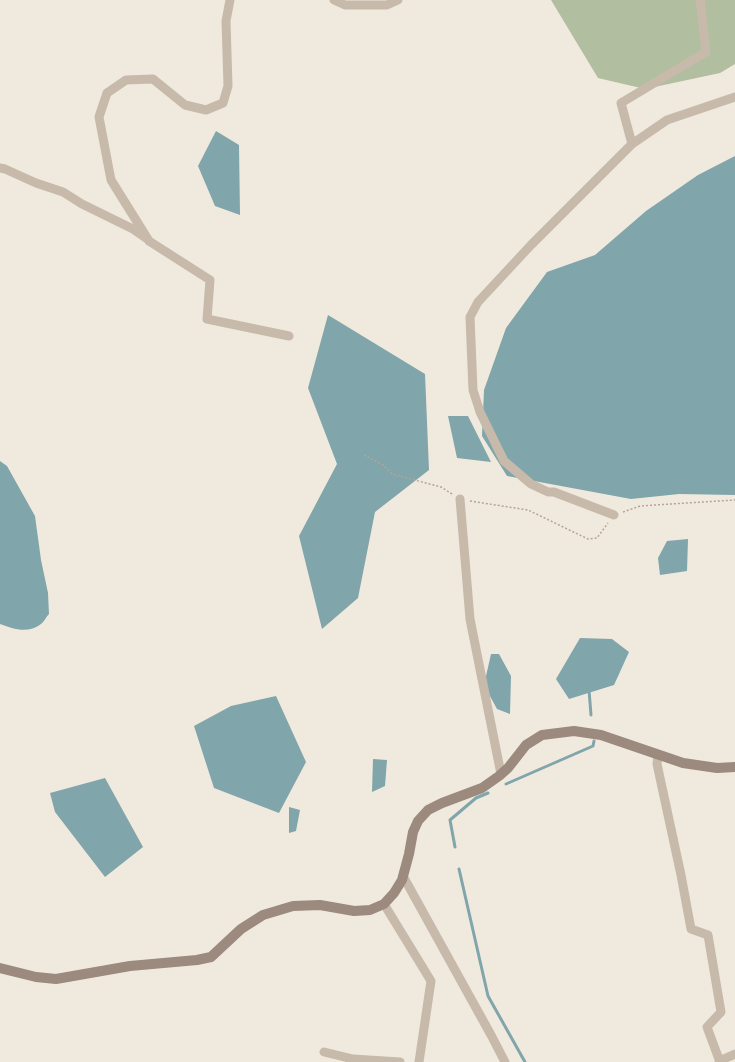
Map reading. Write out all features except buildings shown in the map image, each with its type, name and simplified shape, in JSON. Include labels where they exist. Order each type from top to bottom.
[{"type":"street","points":[[149,241],[111,180],[99,117],[107,93],[126,80],[153,80],[185,105],[206,110],[224,103],[228,86],[226,21],[230,0]]},
{"type":"street","points":[[334,0],[345,5],[387,5],[398,0]]},
{"type":"street","points":[[632,144],[621,103],[706,52],[700,0]]},
{"type":"street","points":[[614,515],[554,492],[548,492],[532,484],[504,460],[480,412],[473,390],[470,317],[478,302],[531,245],[632,144],[667,120],[735,97]]},
{"type":"street","points":[[0,168],[36,183],[63,192],[82,204],[133,229],[210,280],[207,319],[289,336]]},
{"type":"street","points":[[460,499],[470,619],[501,774]]},
{"type":"street","points":[[0,968],[36,977],[56,978],[130,966],[197,960],[211,957],[241,929],[263,915],[293,906],[320,905],[354,911],[370,910],[384,904],[394,893],[403,876],[413,832],[418,820],[428,810],[442,803],[482,788],[508,768],[526,744],[542,736],[574,732],[601,735],[683,764],[717,768],[735,767]]},
{"type":"street","points":[[658,756],[657,764],[691,929],[708,935],[721,1012],[706,1027],[719,1061],[735,1054]]},
{"type":"street","points":[[403,876],[492,1035],[505,1062]]},
{"type":"street","points":[[384,904],[431,981],[419,1062]]},
{"type":"street","points":[[324,1052],[353,1059],[400,1062]]},
{"type":"path","points":[[364,455],[383,465],[392,474],[441,487],[460,499],[528,510],[588,539],[597,538],[614,515],[640,506],[735,500]]},
{"type":"green space","points":[[551,0],[735,0],[735,64],[720,73],[645,89],[598,78]]},
{"type":"water","points":[[216,131],[239,145],[240,215],[215,206],[198,166]]},
{"type":"water","points":[[735,156],[735,495],[679,494],[631,499],[507,476],[482,436],[484,390],[506,328],[547,272],[595,255],[646,211],[698,175]]},
{"type":"water","points":[[328,315],[425,374],[429,470],[375,512],[358,598],[322,629],[299,536],[337,464],[308,388]]},
{"type":"water","points":[[448,416],[468,416],[491,462],[457,458]]},
{"type":"water","points":[[0,461],[7,466],[35,516],[41,560],[48,593],[49,614],[42,623],[36,627],[26,630],[10,628],[0,624]]},
{"type":"water","points":[[688,539],[687,571],[660,575],[658,558],[667,541]]},
{"type":"water","points":[[580,638],[612,639],[629,652],[614,685],[569,699],[556,679]]},
{"type":"water","points":[[491,654],[499,654],[511,676],[510,714],[497,709],[484,685]]},
{"type":"water","points":[[276,696],[306,762],[279,813],[214,788],[194,726],[231,706]]},
{"type":"water","points":[[373,759],[387,760],[385,786],[372,792]]},
{"type":"water","points":[[105,778],[143,847],[105,877],[55,812],[50,793]]},
{"type":"water","points":[[289,807],[300,810],[296,831],[289,833]]},
{"type":"waterway","points":[[589,690],[591,715]]},
{"type":"waterway","points":[[506,784],[593,746],[594,741]]},
{"type":"waterway","points":[[455,847],[450,820],[476,798],[488,793]]},
{"type":"waterway","points":[[459,869],[488,996],[525,1062]]}]
